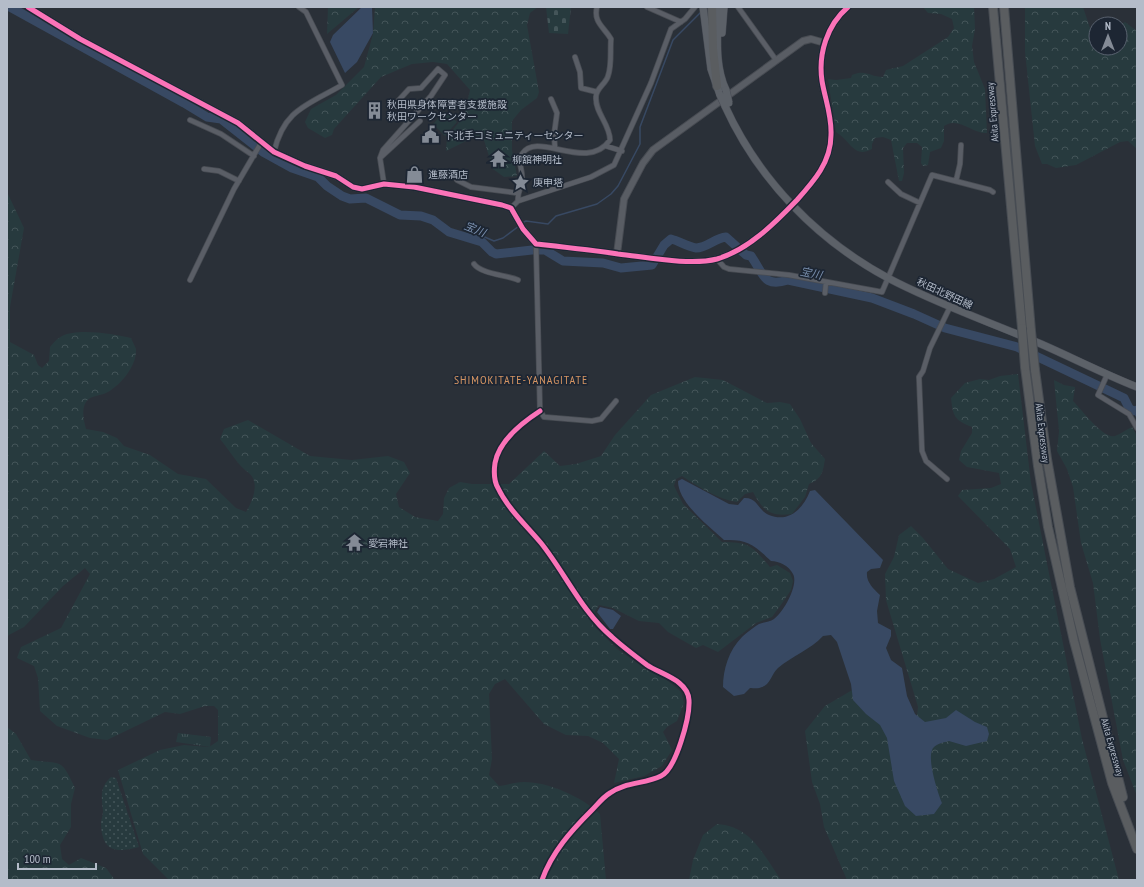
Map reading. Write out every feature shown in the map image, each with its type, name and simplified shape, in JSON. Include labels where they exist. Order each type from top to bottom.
[{"type":"highway","points":[[712,7],[715,20],[713,54],[718,86]]},
{"type":"highway","name":"Akita Expressway","points":[[993,7],[1025,367],[1038,466],[1048,527],[1074,641],[1112,783],[1137,850]]},
{"type":"highway","name":"Akita Expressway","points":[[1004,7],[1031,331],[1047,459],[1070,587],[1137,850]]},
{"type":"main road","name":"秋田北野田線","points":[[703,7],[711,69],[740,131],[770,179],[792,204],[837,246],[888,278],[950,307],[1041,344],[1107,375],[1137,387]]},
{"type":"main road","points":[[718,7],[715,20],[723,92]]},
{"type":"main road","points":[[723,92],[721,58],[724,11]]},
{"type":"street","points":[[28,7],[80,38],[232,119],[249,131],[260,144],[274,152],[305,166],[336,176],[353,187],[362,189],[384,184],[447,193],[511,208],[523,229],[536,247],[540,411],[544,417],[592,421],[601,419],[616,401]]},
{"type":"street","points":[[274,152],[285,124],[300,108],[342,85],[306,12],[298,7]]},
{"type":"street","points":[[518,201],[517,193],[522,177],[520,163],[522,154],[532,148],[555,148],[574,154],[585,154],[606,146],[610,140],[609,132],[596,105],[597,92],[608,78],[611,39],[598,22],[595,15],[597,7]]},
{"type":"street","points":[[647,7],[681,22]]},
{"type":"street","points":[[511,208],[518,201],[604,172],[614,165],[622,151],[651,83],[671,30],[685,19],[695,7]]},
{"type":"street","points":[[738,7],[776,60]]},
{"type":"street","points":[[536,247],[662,259],[701,261],[717,259],[749,243],[792,204],[815,180],[823,167],[831,144],[830,118],[822,74],[822,54],[833,23],[848,7]]},
{"type":"street","points":[[617,254],[624,199],[643,163],[653,150],[776,60],[808,39],[815,39],[825,43]]},
{"type":"street","points":[[575,57],[580,72],[581,88],[597,92]]},
{"type":"street","points":[[384,184],[380,158],[383,150],[431,96],[445,75],[438,69],[421,88],[409,89],[398,101]]},
{"type":"street","points":[[550,98],[557,113],[554,136],[555,148]]},
{"type":"street","points":[[190,120],[222,134],[255,155]]},
{"type":"street","points":[[380,158],[420,121]]},
{"type":"street","points":[[190,280],[239,181],[260,144]]},
{"type":"street","points":[[956,181],[960,164],[961,145]]},
{"type":"street","points":[[606,146],[622,151]]},
{"type":"street","points":[[204,169],[219,171],[239,181]]},
{"type":"street","points":[[717,259],[724,267],[757,270],[882,292],[932,174],[993,192]]},
{"type":"street","points":[[457,180],[471,187],[517,193]]},
{"type":"street","points":[[888,182],[901,194],[920,203]]},
{"type":"street","points":[[474,264],[476,267],[493,274],[518,280]]},
{"type":"street","points":[[826,282],[826,293]]},
{"type":"street","points":[[946,479],[926,461],[922,451],[919,377],[923,371],[930,348],[950,307]]},
{"type":"street","points":[[1107,375],[1098,395],[1129,414],[1137,428]]},
{"type":"street","points":[[540,411],[505,441],[495,462],[496,486],[511,510],[541,543],[592,616],[610,636],[648,666],[669,676],[685,689],[689,699],[687,719],[675,759],[669,769],[662,776],[622,786],[609,793],[561,845],[552,857],[542,880]]},
{"type":"green space","points":[[328,7],[359,7],[327,34]]},
{"type":"green space","points":[[375,7],[538,7],[530,13],[527,25],[539,92],[537,98],[521,110],[512,121],[512,150],[517,176],[504,177],[493,169],[483,137],[476,136],[446,151],[447,137],[464,116],[470,90],[447,64],[433,62],[412,64],[381,77],[334,129],[332,135],[325,138],[308,128],[305,122],[311,109],[336,95],[364,67],[373,34]]},
{"type":"green space","points":[[546,7],[571,7],[568,34],[549,33]]},
{"type":"green space","points":[[923,7],[974,7],[975,29],[972,46],[974,62],[985,89],[987,133],[976,131],[960,124],[949,123],[944,126],[944,141],[941,148],[930,152],[928,165],[923,166],[921,163],[922,147],[917,143],[907,143],[903,148],[904,173],[902,181],[899,181],[891,140],[883,137],[875,138],[872,144],[872,149],[866,152],[861,152],[853,148],[836,132],[828,79],[836,80],[851,78],[852,75],[857,73],[865,73],[883,77],[886,70],[903,66],[948,37],[954,28],[952,19],[941,14],[928,13]]},
{"type":"green space","points":[[1025,7],[1083,7],[1088,22],[1088,56],[1128,56],[1128,24],[1137,31],[1137,149],[1128,141],[1120,142],[1076,165],[1056,168],[1047,164],[1042,164],[1035,146],[1025,52]]},
{"type":"green space","points":[[445,111],[457,122],[445,136],[433,124]]},
{"type":"green space","points":[[7,192],[24,228],[10,307],[10,342],[34,355],[38,365],[42,368],[49,361],[50,347],[62,336],[77,332],[96,332],[131,338],[136,349],[136,355],[131,368],[128,374],[113,389],[90,398],[86,402],[83,412],[86,429],[103,432],[117,438],[124,446],[150,455],[178,474],[206,479],[236,508],[246,512],[254,493],[255,488],[253,478],[240,465],[220,439],[224,429],[248,420],[310,456],[352,460],[388,456],[404,462],[410,473],[396,494],[399,507],[415,517],[438,521],[443,514],[444,498],[449,488],[460,482],[472,484],[509,484],[544,451],[560,466],[576,464],[601,456],[615,435],[651,395],[695,377],[723,380],[767,403],[780,402],[790,404],[800,419],[811,443],[825,459],[821,474],[817,480],[809,484],[805,497],[792,514],[784,515],[768,511],[760,503],[753,492],[745,494],[737,502],[715,495],[682,476],[676,479],[674,486],[683,504],[722,542],[745,544],[759,554],[770,567],[777,565],[790,573],[793,581],[791,590],[772,617],[756,623],[718,652],[703,645],[696,648],[668,632],[659,623],[639,621],[613,608],[599,605],[595,611],[593,625],[617,649],[647,670],[668,681],[681,692],[684,703],[677,721],[667,727],[663,732],[672,750],[662,766],[644,776],[614,783],[619,759],[603,743],[588,736],[566,735],[544,724],[505,679],[495,684],[489,694],[492,759],[489,775],[499,786],[524,782],[554,788],[575,796],[600,814],[606,880],[169,880],[143,854],[118,770],[160,750],[184,745],[209,747],[218,741],[218,710],[214,706],[205,706],[180,714],[165,712],[107,740],[90,738],[57,726],[40,711],[38,678],[34,666],[17,658],[21,647],[61,628],[90,574],[85,568],[63,586],[24,627],[7,636]]},
{"type":"green space","points":[[1018,374],[1031,483],[1082,739],[1119,880],[847,880],[824,827],[820,804],[812,782],[805,731],[825,706],[854,689],[915,734],[918,707],[886,600],[885,574],[894,557],[899,535],[911,526],[923,538],[948,569],[978,583],[994,579],[1016,567],[1010,549],[958,496],[962,490],[991,488],[1001,484],[999,473],[967,467],[959,460],[961,451],[972,433],[972,427],[961,422],[956,417],[951,398],[965,383],[980,379],[989,380],[1000,376]]},
{"type":"green space","points":[[1054,380],[1064,385],[1075,387],[1073,401],[1099,429],[1110,436],[1115,436],[1132,427],[1137,436],[1137,796],[1123,760],[1100,639],[1093,583],[1081,543],[1073,487],[1067,469],[1057,451],[1059,431]]},
{"type":"green space","points":[[7,727],[16,734],[31,760],[55,763],[63,766],[75,788],[71,804],[71,827],[60,845],[62,859],[69,865],[81,858],[106,868],[115,880],[7,880]]},
{"type":"green space","points":[[178,733],[211,737],[210,747],[176,742]]},
{"type":"green space","points":[[111,777],[116,778],[139,847],[117,850],[107,845],[104,840],[101,824],[103,811],[102,793],[107,781]]},
{"type":"green space","points":[[717,824],[729,826],[739,830],[755,843],[781,880],[689,880],[693,860],[703,835]]},
{"type":"water","points":[[362,7],[372,7],[373,33],[357,62],[345,73],[330,42],[333,35]]},
{"type":"water","points":[[682,479],[729,504],[738,505],[744,498],[749,498],[755,502],[762,511],[776,517],[789,516],[794,513],[807,498],[810,491],[815,490],[883,560],[880,568],[871,569],[867,572],[867,576],[870,585],[880,595],[877,611],[878,623],[891,630],[891,636],[886,648],[891,660],[902,668],[907,696],[915,714],[925,722],[946,718],[956,710],[975,722],[987,727],[989,734],[987,741],[966,746],[949,741],[934,747],[931,758],[932,766],[935,783],[942,803],[934,814],[916,816],[905,806],[894,781],[887,738],[880,725],[866,714],[853,700],[851,684],[837,642],[831,635],[823,636],[818,641],[783,664],[776,670],[765,686],[750,688],[744,694],[734,696],[723,687],[724,673],[728,660],[737,642],[752,628],[778,616],[786,605],[794,585],[794,579],[793,574],[786,566],[771,561],[750,544],[739,541],[724,540],[695,514],[683,498],[679,489],[678,481]]},
{"type":"water","points":[[600,607],[613,610],[621,616],[613,629],[610,629],[597,612]]},
{"type":"waterway","name":"宝川","points":[[10,7],[207,117],[221,119],[263,152],[292,168],[318,177],[327,186],[342,196],[350,199],[366,198],[400,215],[421,216],[433,220],[449,232],[482,242],[496,254],[545,250],[563,261],[603,263],[621,268],[652,265],[664,245],[671,239],[700,248],[718,239],[726,237],[746,255],[751,256],[762,274],[769,281],[780,282],[788,280],[872,298],[945,328],[1017,347],[1124,398],[1129,408],[1133,411],[1137,410]]},
{"type":"waterway","points":[[522,223],[526,221],[548,224],[556,216],[597,204],[611,194],[618,186],[640,144],[640,127],[673,40],[701,12]]},
{"type":"waterway","points":[[469,237],[480,235],[494,241],[503,238],[519,226]]},
{"type":"waterway","name":"宝川","points":[[1133,411],[1137,417]]},
{"type":"cycle path","points":[[28,7],[80,39],[238,123],[274,152],[305,166],[336,176],[353,187],[362,189],[384,184],[414,187],[502,205],[511,208],[523,229],[536,244],[694,262],[717,259],[728,255],[760,235],[789,209],[809,186],[825,162],[830,145],[831,128],[822,81],[821,61],[829,31],[848,7]]},
{"type":"cycle path","points":[[540,411],[519,426],[501,447],[497,455],[494,472],[495,479],[502,496],[541,543],[583,604],[601,627],[647,665],[672,678],[684,687],[689,700],[685,730],[677,753],[667,771],[655,779],[616,789],[605,797],[576,826],[563,842],[551,860],[542,880]]},
{"type":"place","name":"秋田県身体障害者支援施設 秋田ワークセンター","points":[[374,110]]},
{"type":"place","name":"下北手コミュニティーセンター","points":[[431,135]]},
{"type":"place","name":"柳舘神明社","points":[[499,159]]},
{"type":"place","name":"進藤酒店","points":[[415,174]]},
{"type":"place","name":"庚申塔","points":[[520,182]]},
{"type":"place","name":"愛宕神社","points":[[355,543]]},
{"type":"district","name":"SHIMOKITATE-YANAGITATE","points":[[521,380]]}]
